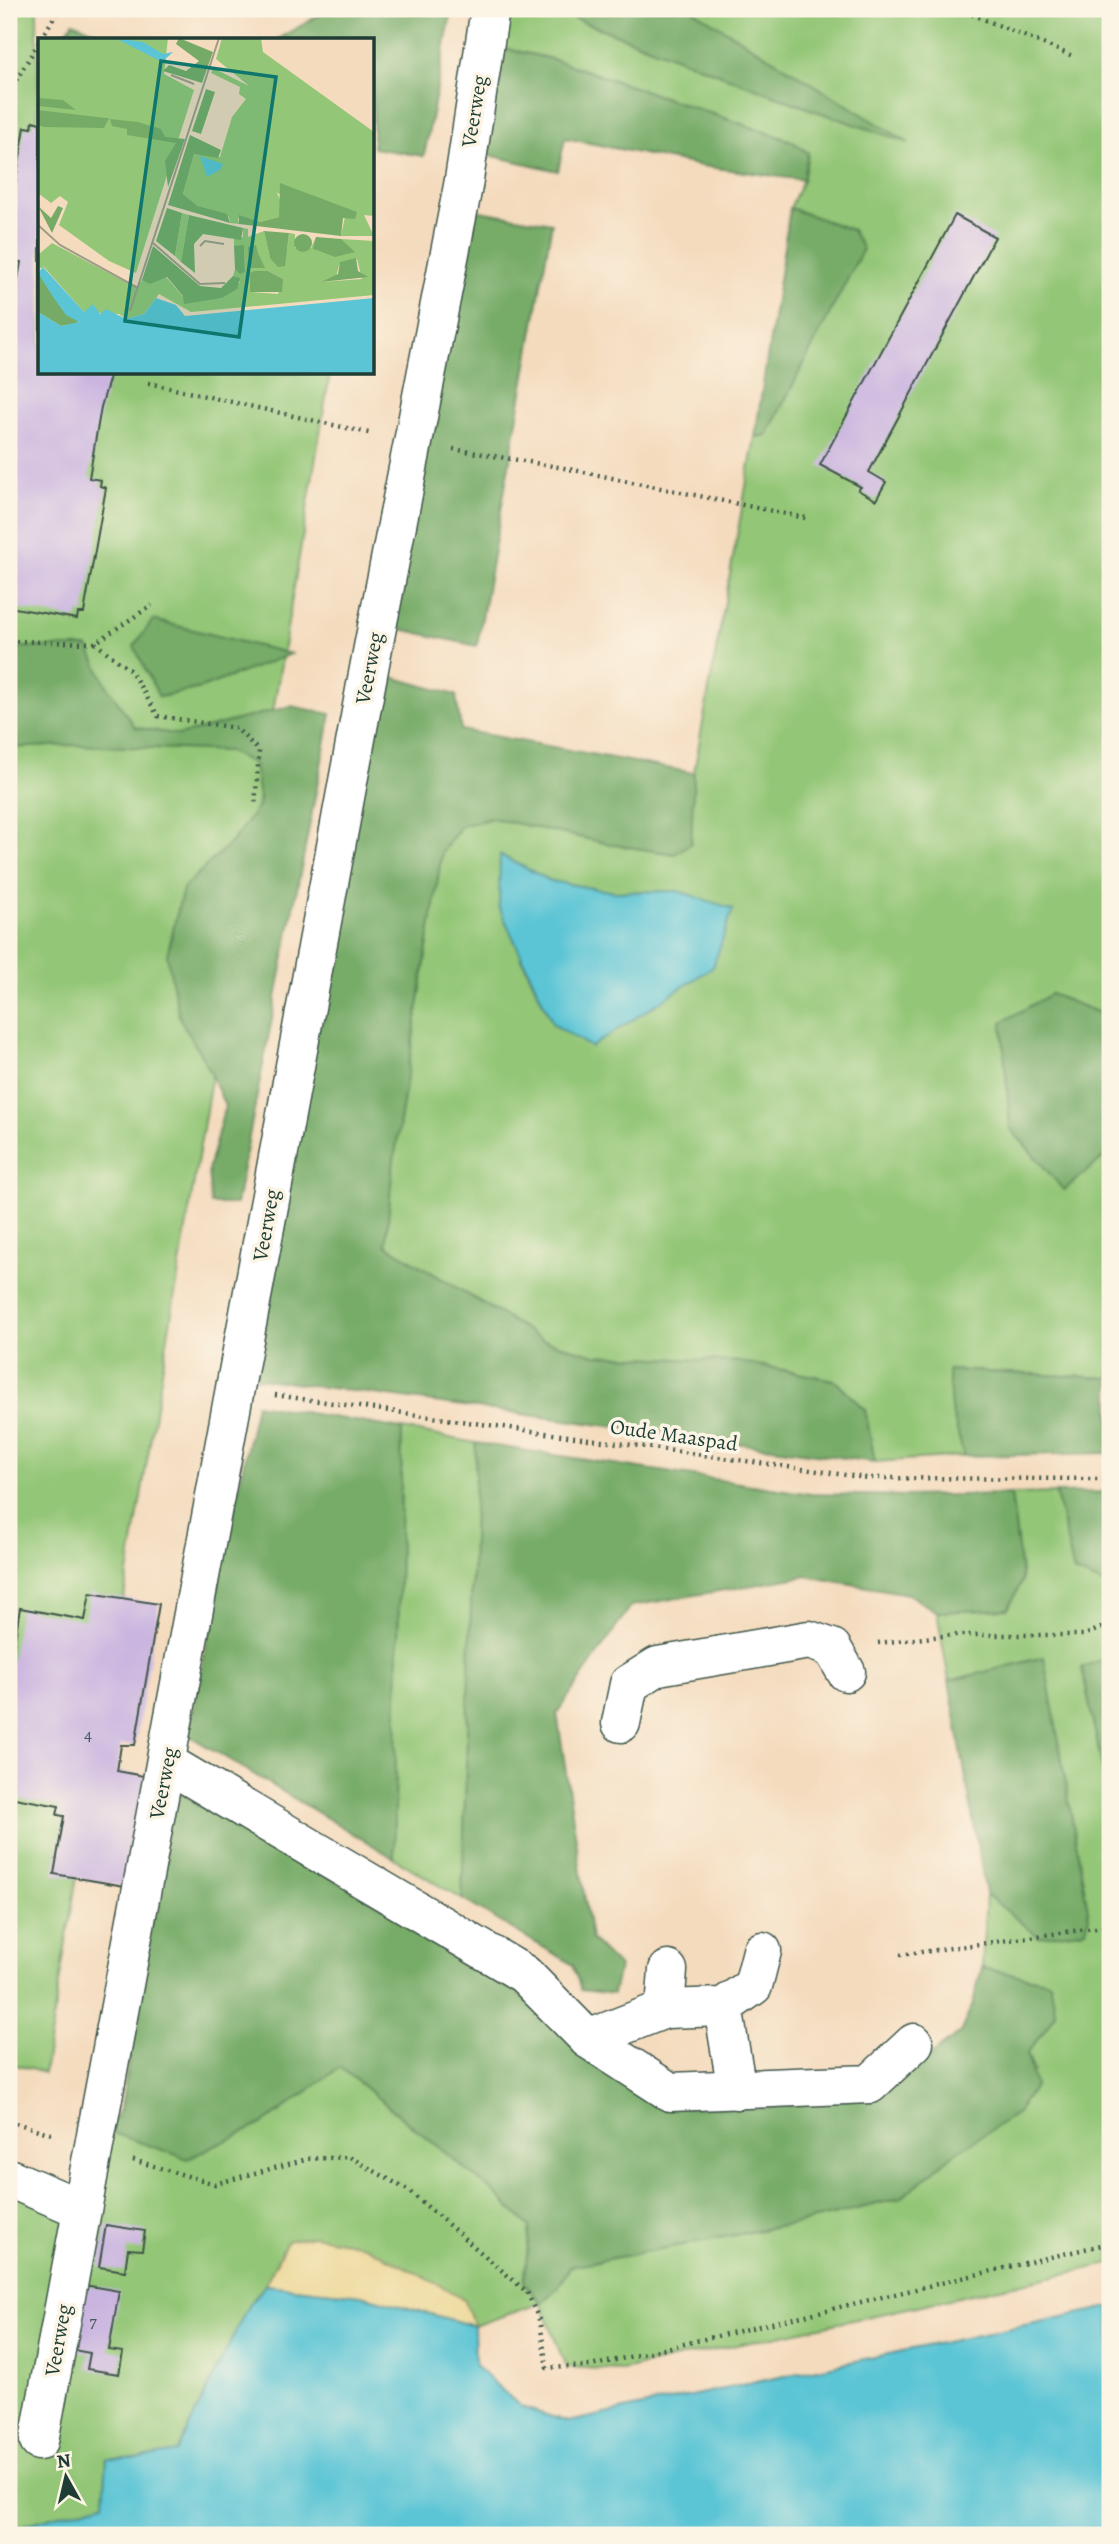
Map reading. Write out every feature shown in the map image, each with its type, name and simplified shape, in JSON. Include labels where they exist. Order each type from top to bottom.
[{"type":"street","name":"Veerweg","points":[[39,2441],[412,443],[463,186],[490,9]]},
{"type":"street","points":[[621,1723],[629,1684],[658,1666],[809,1640],[839,1660]]},
{"type":"street","points":[[167,1763],[524,1974],[588,2039],[670,2092],[870,2084],[914,2043]]},
{"type":"street","points":[[588,2039],[665,2009],[723,2007],[753,1986],[762,1951]]},
{"type":"street","points":[[665,2009],[668,1970]]},
{"type":"street","points":[[723,2007],[737,2090]]},
{"type":"street","points":[[9,2178],[81,2209]]},
{"type":"path","points":[[42,38],[59,9]]},
{"type":"path","points":[[959,9],[1075,57]]},
{"type":"path","points":[[9,92],[38,44]]},
{"type":"path","points":[[148,383],[412,443],[564,468],[806,518]]},
{"type":"path","points":[[9,641],[94,643],[152,605]]},
{"type":"path","points":[[94,643],[131,671],[158,716],[236,728],[259,751],[255,806]]},
{"type":"path","name":"Oude Maaspad","points":[[236,1390],[867,1478],[1110,1479]]},
{"type":"path","points":[[839,1660],[952,1635],[1085,1635],[1110,1623]]},
{"type":"path","points":[[900,1955],[1110,1926]]},
{"type":"path","points":[[92,2147],[215,2184],[307,2159],[350,2157],[409,2191],[527,2291],[540,2322],[547,2368],[591,2366],[1110,2243]]},
{"type":"green space","points":[[9,9],[37,9],[38,374],[330,374],[44,2073],[9,2063]]},
{"type":"green space","points":[[329,9],[452,9],[424,156],[374,148],[374,38],[280,38]]},
{"type":"green space","points":[[498,9],[550,9],[810,109],[905,141],[691,9],[1110,9],[1110,1017],[1051,994],[1064,1189],[1110,1152],[1110,1378],[949,1370],[951,1408],[964,1456],[875,1462],[865,1410],[834,1380],[741,1362],[595,1355],[543,1340],[386,1245],[392,1173],[442,852],[461,826],[492,818],[615,845],[674,854],[691,843],[691,788],[755,437],[767,435],[852,230],[790,208],[803,180],[808,153],[792,141],[552,59],[490,45]],"holes":[[[500,855],[551,881],[614,892],[678,891],[591,1047],[553,1024],[522,959]]]},
{"type":"green space","points":[[550,9],[691,9],[909,143],[810,109]]},
{"type":"green space","points":[[73,22],[111,38],[61,38]]},
{"type":"green space","points":[[490,45],[552,59],[791,141],[808,153],[803,180],[702,166],[565,138],[558,171],[472,151]]},
{"type":"green space","points":[[462,208],[552,223],[477,646],[387,626]]},
{"type":"green space","points":[[790,208],[852,230],[863,249],[767,435],[755,437]]},
{"type":"green space","points":[[153,620],[291,654],[201,688],[159,697],[134,646]]},
{"type":"green space","points":[[9,647],[88,647],[108,688],[135,727],[179,735],[291,706],[331,714],[236,1204],[211,1204],[208,1170],[225,1106],[210,1071],[179,1017],[167,955],[183,888],[233,840],[260,804],[254,764],[228,751],[73,745],[9,748]]},
{"type":"green space","points":[[378,673],[456,695],[461,730],[694,773],[691,843],[675,854],[615,845],[492,818],[461,826],[442,852],[392,1173],[386,1245],[543,1340],[595,1355],[741,1362],[834,1380],[865,1410],[875,1462],[256,1378]]},
{"type":"green space","points":[[1051,994],[1110,1017],[1110,1152],[1064,1190],[1010,1128],[1002,1022]]},
{"type":"green space","points":[[948,1370],[1110,1378],[1110,1453],[964,1456],[951,1408]]},
{"type":"green space","points":[[256,1404],[402,1429],[394,1858],[188,1735]]},
{"type":"green space","points":[[402,1429],[476,1443],[462,1899],[394,1858]]},
{"type":"green space","points":[[476,1443],[811,1494],[1011,1494],[1022,1581],[1008,1609],[937,1612],[908,1594],[806,1576],[631,1606],[557,1713],[591,1939],[619,1967],[613,1994],[581,1990],[573,1965],[462,1899]]},
{"type":"green space","points":[[1110,1492],[1110,1582],[1106,1585],[1074,1572],[1056,1493]]},
{"type":"green space","points":[[1056,1493],[1074,1572],[1106,1585],[1110,1582],[1110,1657],[1082,1668],[1110,1806],[1110,2264],[622,2370],[566,2367],[541,2303],[474,2326],[465,2301],[363,2245],[313,2236],[287,2241],[265,2285],[249,2304],[177,2452],[142,2458],[107,2458],[104,2503],[9,2529],[9,2191],[69,2217],[107,2131],[264,2123],[340,2067],[496,2194],[530,2227],[524,2283],[557,2288],[571,2266],[803,2222],[901,2198],[952,2155],[1034,2071],[1027,2054],[1056,2014],[1050,1982],[982,1968],[986,1894],[1039,1937],[1044,1657],[949,1681],[937,1612],[1008,1609],[1022,1580],[1011,1494]]},
{"type":"green space","points":[[1044,1657],[1089,1916],[1086,1930],[1039,1937],[986,1894],[949,1681]]},
{"type":"green space","points":[[1110,1657],[1110,1806],[1082,1667]]},
{"type":"green space","points":[[172,1789],[497,1971],[584,2058],[632,2091],[675,2107],[766,2108],[875,2096],[960,2033],[973,2004],[982,1968],[1050,1982],[1056,2014],[1027,2054],[1035,2085],[1017,2113],[952,2155],[901,2198],[803,2222],[571,2266],[557,2288],[541,2303],[524,2283],[530,2227],[496,2194],[340,2067],[264,2123],[188,2159],[107,2131],[121,2108]]},
{"type":"sand","points":[[313,2236],[363,2245],[445,2288],[465,2301],[474,2326],[361,2295],[265,2285],[287,2241]]},
{"type":"water","points":[[500,855],[551,881],[614,892],[678,891],[733,909],[713,967],[591,1047],[553,1024],[499,907]]},
{"type":"water","points":[[265,2285],[361,2295],[474,2326],[475,2366],[521,2407],[568,2422],[1110,2307],[1110,2535],[9,2535],[9,2529],[104,2503],[107,2458],[142,2458],[177,2452],[249,2304]]},
{"type":"building","points":[[33,121],[38,122],[38,374],[111,374],[101,407],[89,478],[101,480],[100,486],[106,488],[84,613],[78,613],[77,619],[9,607],[9,329],[21,262],[9,260],[9,222],[25,127],[32,128]]},
{"type":"building","points":[[955,215],[995,237],[869,472],[886,482],[876,500],[858,490],[861,487],[820,465]]},
{"type":"building","points":[[90,1593],[159,1604],[135,1745],[121,1745],[117,1771],[149,1777],[125,1886],[54,1874],[64,1816],[57,1815],[59,1806],[9,1797],[9,1675],[20,1608],[85,1620]]},
{"type":"building","points":[[106,2225],[145,2231],[142,2250],[128,2249],[125,2271],[99,2267]]},
{"type":"building","points":[[84,2285],[119,2291],[109,2350],[123,2352],[119,2374],[87,2369],[90,2353],[73,2350]]}]
